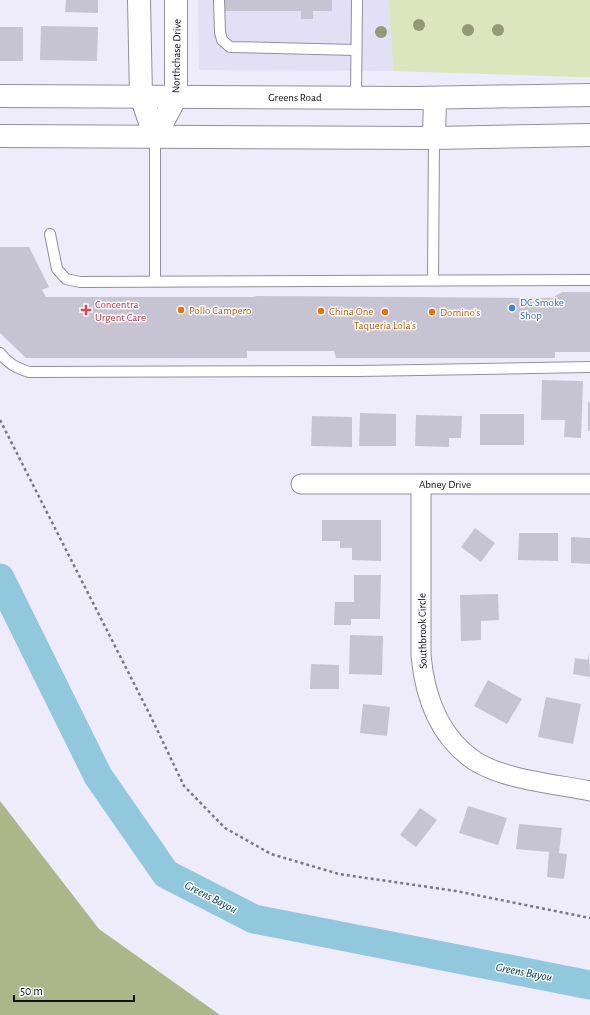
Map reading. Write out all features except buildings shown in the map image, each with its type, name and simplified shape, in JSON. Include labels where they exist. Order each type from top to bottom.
[{"type":"main road","points":[[139,0],[141,96],[155,137]]},
{"type":"main road","name":"Northchase Drive","points":[[155,137],[176,97],[176,0]]},
{"type":"main road","name":"Greens Road","points":[[0,96],[435,98],[590,95]]},
{"type":"main road","points":[[434,138],[435,98]]},
{"type":"main road","points":[[0,136],[434,138],[590,135]]},
{"type":"street","name":"Abney Drive","points":[[301,484],[590,484]]},
{"type":"street","name":"Southbrook Circle","points":[[421,484],[421,656],[423,679],[429,701],[435,714],[447,733],[461,749],[476,761],[520,778],[590,791]]},
{"type":"lane","points":[[219,0],[219,20],[222,40],[230,47],[356,50]]},
{"type":"lane","points":[[356,98],[357,0]]},
{"type":"lane","points":[[155,137],[155,282]]},
{"type":"lane","points":[[433,280],[434,138]]},
{"type":"lane","points":[[50,234],[57,269],[66,279],[80,282],[590,280]]},
{"type":"lane","points":[[0,353],[16,368],[29,372],[359,371],[590,368]]},
{"type":"path","points":[[0,420],[152,717],[184,786],[225,828],[271,854],[339,874],[456,891],[590,918]]},
{"type":"shaded area","points":[[198,0],[389,0],[393,71],[199,70]]},
{"type":"green space","points":[[389,0],[590,0],[590,77],[393,71]]},
{"type":"green space","points":[[0,801],[99,929],[220,1015],[0,1015]]},
{"type":"waterway","name":"Greens Bayou","points":[[0,578],[98,776],[166,874],[254,919],[590,985]]},
{"type":"place","name":"DC Smoke Shop","points":[[512,308]]},
{"type":"place","name":"Concentra Urgent Care","points":[[86,310]]},
{"type":"place","name":"Pollo Campero","points":[[181,310]]},
{"type":"place","name":"China One","points":[[321,311]]},
{"type":"place","name":"Taqueria Lola's","points":[[385,312]]},
{"type":"place","name":"Domino's","points":[[432,312]]}]
